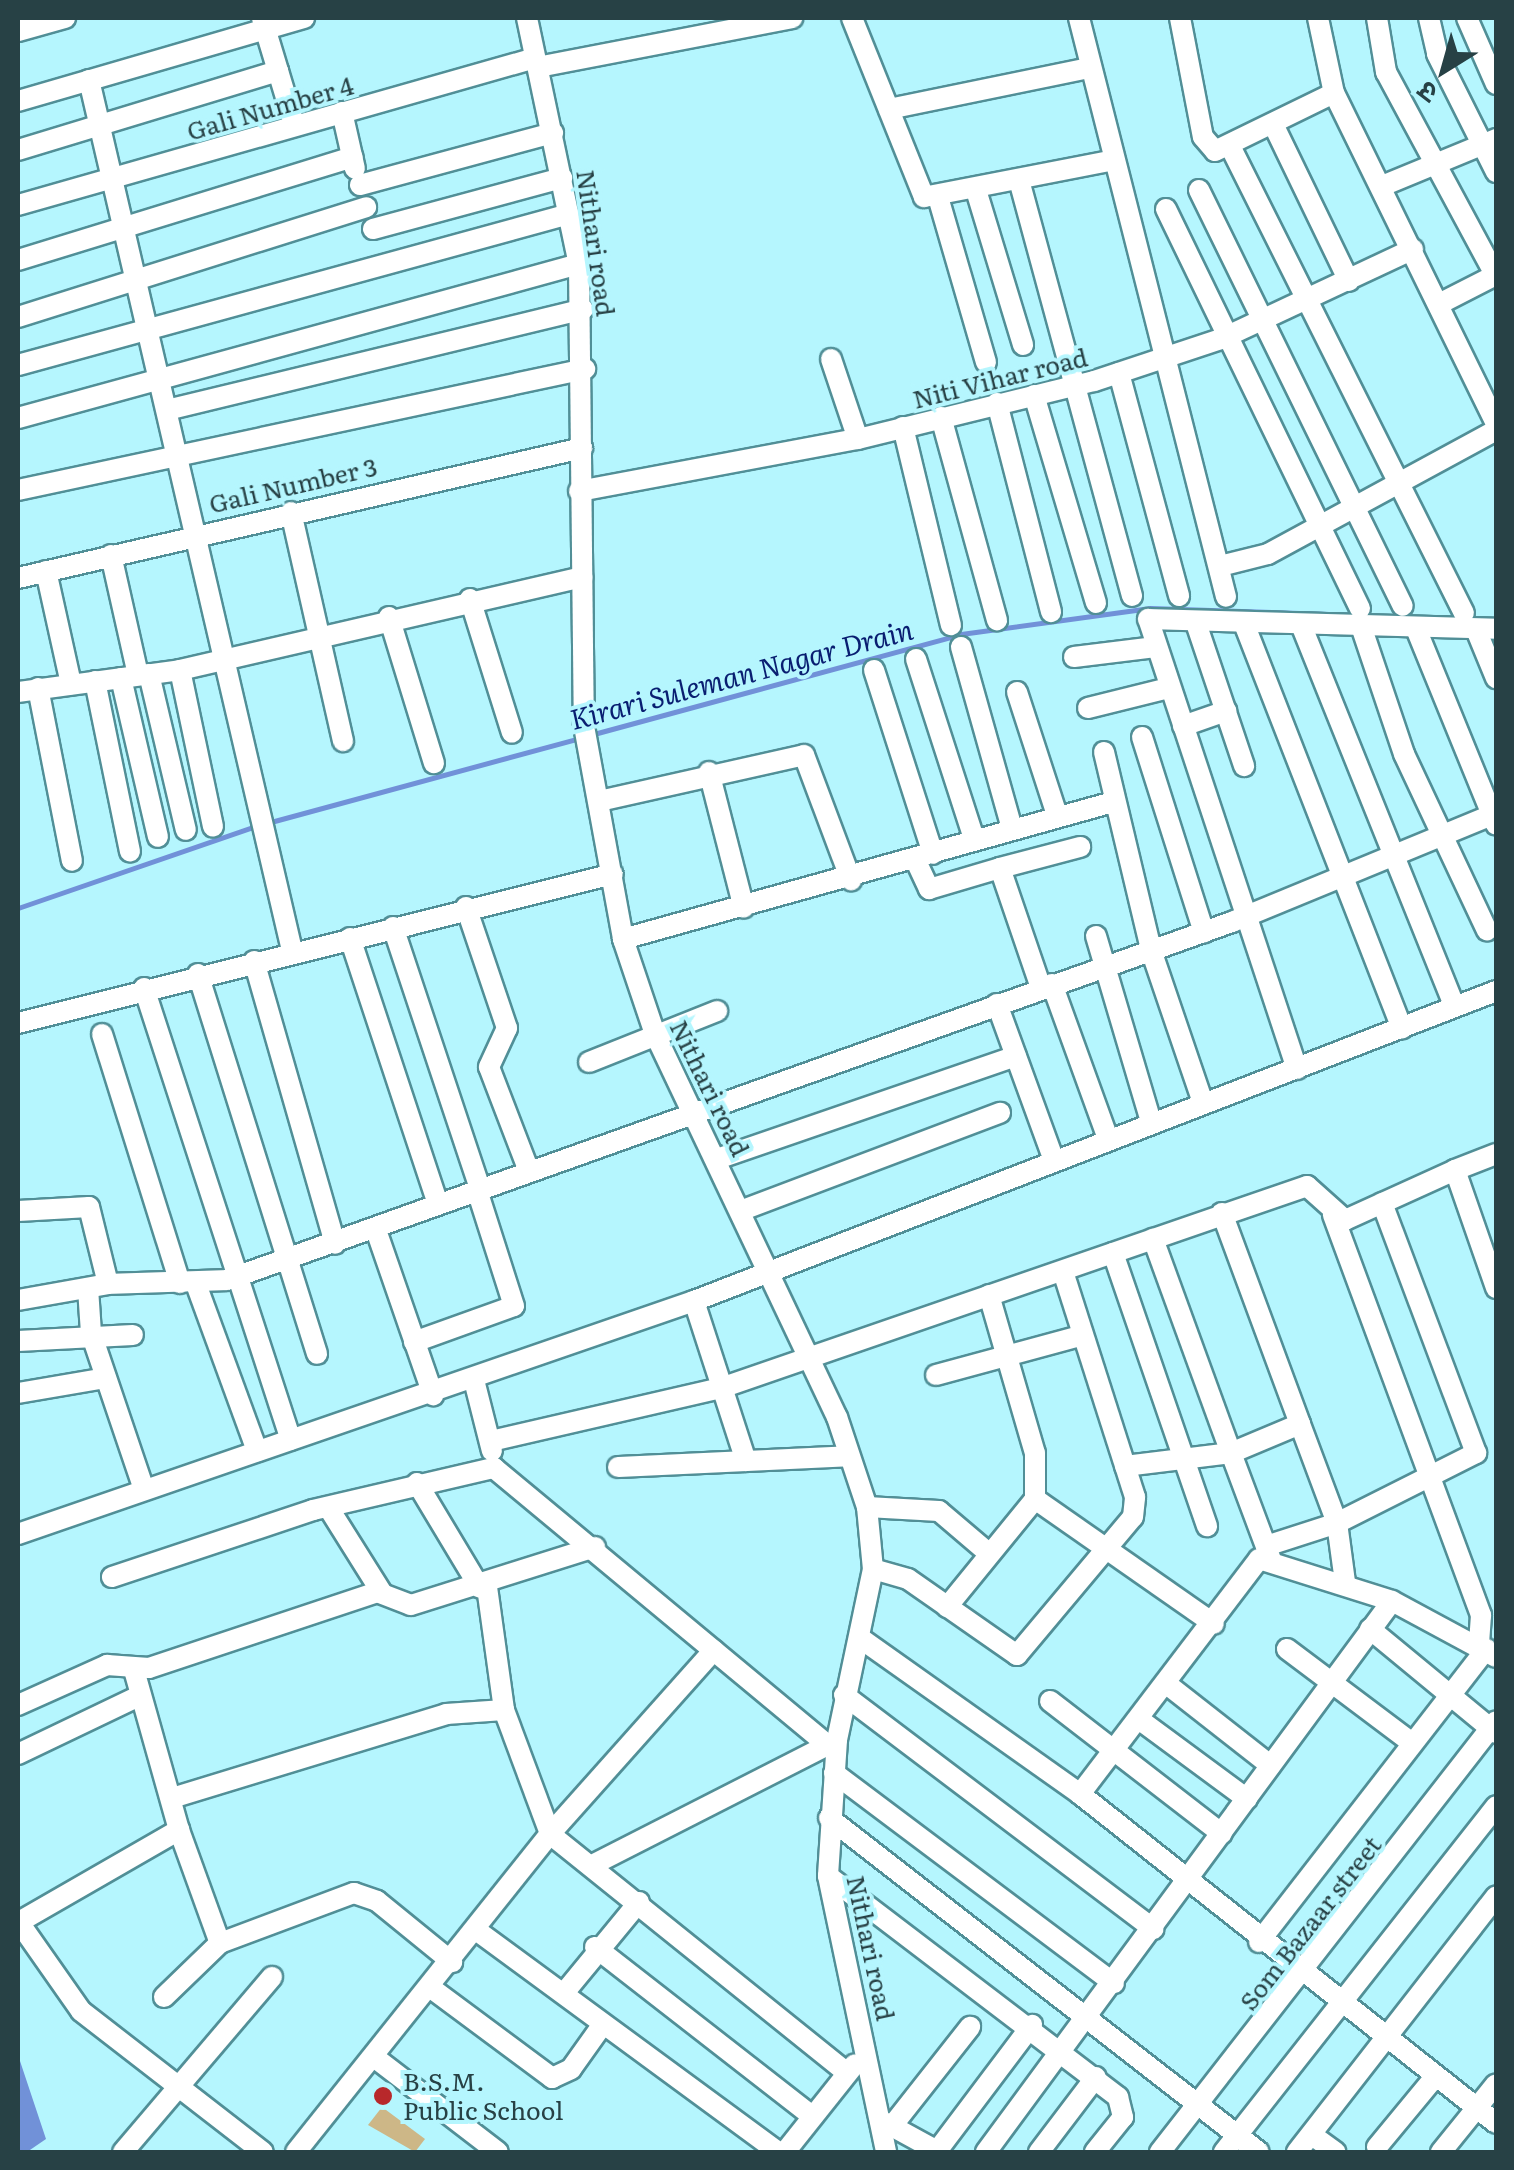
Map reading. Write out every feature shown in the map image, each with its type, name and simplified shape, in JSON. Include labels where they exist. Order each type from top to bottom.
[{"type":"street","points":[[18,31],[65,18]]},
{"type":"street","points":[[18,101],[264,23],[304,18]]},
{"type":"street","name":"Nithari road","points":[[526,18],[579,264],[585,370],[579,491],[585,734],[623,939],[655,1034],[808,1357],[867,1507],[874,1569],[832,1742],[828,1876],[867,2049],[891,2122],[886,2152]]},
{"type":"street","name":"Gali Number 4","points":[[18,205],[118,179],[294,124],[536,62],[792,18]]},
{"type":"street","points":[[852,18],[920,192],[938,198],[1109,161]]},
{"type":"street","points":[[1078,18],[1109,161],[1226,597]]},
{"type":"street","points":[[1180,18],[1203,138],[1214,151],[1231,148],[1334,93]]},
{"type":"street","points":[[1318,18],[1334,93],[1496,422]]},
{"type":"street","points":[[1377,18],[1386,72],[1496,276],[1439,304]]},
{"type":"street","points":[[1428,18],[1490,144],[1496,172]]},
{"type":"street","points":[[1468,18],[1496,84]]},
{"type":"street","points":[[264,23],[294,124]]},
{"type":"street","points":[[889,109],[1089,68]]},
{"type":"street","points":[[18,150],[278,71]]},
{"type":"street","points":[[89,80],[118,179],[292,950]]},
{"type":"street","points":[[342,112],[383,262]]},
{"type":"street","points":[[1274,126],[1349,281]]},
{"type":"street","points":[[360,185],[553,133]]},
{"type":"street","points":[[1382,186],[1490,144]]},
{"type":"street","points":[[1231,148],[1464,613]]},
{"type":"street","points":[[18,260],[352,158]]},
{"type":"street","points":[[373,229],[562,178]]},
{"type":"street","points":[[1019,180],[1132,596]]},
{"type":"street","points":[[976,190],[1023,344]]},
{"type":"street","points":[[1199,190],[1403,606]]},
{"type":"street","points":[[938,198],[986,362]]},
{"type":"street","points":[[18,317],[366,206]]},
{"type":"street","points":[[1166,209],[1225,337],[1321,526],[1444,836],[1487,930]]},
{"type":"street","points":[[18,365],[568,214]]},
{"type":"street","name":"Niti Vihar road","points":[[579,491],[858,440],[1120,373],[1225,337],[1412,250]]},
{"type":"street","points":[[18,418],[579,264]]},
{"type":"street","points":[[170,408],[583,309]]},
{"type":"street","points":[[831,359],[858,440]]},
{"type":"street","points":[[18,490],[182,457],[274,430],[585,370]]},
{"type":"street","points":[[1120,373],[1180,596]]},
{"type":"street","points":[[1034,395],[1096,602]]},
{"type":"street","points":[[997,404],[1051,612]]},
{"type":"street","points":[[941,418],[997,620]]},
{"type":"street","points":[[903,428],[951,626]]},
{"type":"street","points":[[1220,566],[1321,526],[1396,480],[1496,430]]},
{"type":"street","name":"Gali Number 3","points":[[18,578],[200,532],[582,448]]},
{"type":"street","points":[[291,512],[314,641],[344,741]]},
{"type":"street","points":[[111,554],[136,676],[158,838]]},
{"type":"street","points":[[46,571],[71,684]]},
{"type":"street","points":[[72,860],[28,690],[180,670],[314,641],[389,618],[582,578]]},
{"type":"street","points":[[470,600],[512,734]]},
{"type":"street","points":[[1297,1069],[1148,620],[1302,627],[1360,617],[1418,631],[1487,630],[1496,678]]},
{"type":"street","points":[[389,618],[434,763]]},
{"type":"street","points":[[1196,623],[1244,766]]},
{"type":"street","points":[[1246,626],[1402,1028]]},
{"type":"street","points":[[1302,627],[1390,858],[1454,1006]]},
{"type":"street","points":[[18,1300],[98,1286],[188,1284],[237,1276],[376,1230],[693,1110],[1204,932],[1495,818],[1418,631]]},
{"type":"street","points":[[962,647],[1012,828]]},
{"type":"street","points":[[1074,656],[1154,647]]},
{"type":"street","points":[[916,659],[974,839]]},
{"type":"street","points":[[180,670],[213,827]]},
{"type":"street","points":[[874,670],[925,858],[929,889],[1080,847]]},
{"type":"street","points":[[136,676],[186,830]]},
{"type":"street","points":[[94,681],[130,850]]},
{"type":"street","points":[[1088,708],[1169,688]]},
{"type":"street","points":[[1018,692],[1057,816]]},
{"type":"street","points":[[1183,726],[1226,711]]},
{"type":"street","points":[[1142,736],[1204,932]]},
{"type":"street","points":[[1104,752],[1151,950],[1203,1103]]},
{"type":"street","points":[[599,801],[709,772],[807,758],[851,880]]},
{"type":"street","points":[[709,772],[744,908]]},
{"type":"street","points":[[623,939],[851,880],[974,839],[1113,802]]},
{"type":"street","points":[[1000,868],[1108,1139]]},
{"type":"street","points":[[18,1023],[292,950],[612,874]]},
{"type":"street","points":[[466,907],[507,1028],[488,1067],[529,1171]]},
{"type":"street","points":[[393,927],[514,1306],[414,1342]]},
{"type":"street","points":[[1096,936],[1150,1122]]},
{"type":"street","points":[[350,938],[438,1204]]},
{"type":"street","points":[[254,962],[335,1244]]},
{"type":"street","points":[[198,974],[317,1354]]},
{"type":"street","points":[[144,988],[291,1440]]},
{"type":"street","points":[[18,1534],[143,1487],[474,1380],[769,1274],[1150,1122],[1496,991]]},
{"type":"street","points":[[997,1004],[1054,1160]]},
{"type":"street","points":[[589,1062],[717,1011]]},
{"type":"street","points":[[102,1034],[188,1284],[257,1451]]},
{"type":"street","points":[[716,1159],[1016,1056]]},
{"type":"street","points":[[740,1210],[1000,1114]]},
{"type":"street","points":[[1333,1215],[1344,1220],[1496,1154]]},
{"type":"street","points":[[1455,1170],[1496,1288]]},
{"type":"street","points":[[491,1441],[721,1388],[1222,1213],[1308,1186],[1324,1194],[1480,1615],[1487,1650],[1259,1942]]},
{"type":"street","points":[[1080,1794],[1214,1624],[1252,1564],[1430,1482],[1476,1448],[1382,1203]]},
{"type":"street","points":[[18,1211],[89,1207],[98,1286],[91,1333],[143,1487]]},
{"type":"street","points":[[1222,1213],[1337,1523],[1345,1582]]},
{"type":"street","points":[[376,1230],[433,1394]]},
{"type":"street","points":[[1153,1239],[1269,1553],[1392,1601],[1487,1650]]},
{"type":"street","points":[[1113,1254],[1207,1526]]},
{"type":"street","points":[[874,1569],[908,1579],[1017,1655],[1110,1551],[1136,1508],[1063,1271]]},
{"type":"street","points":[[947,1607],[986,1551],[1035,1499],[1034,1453],[1012,1358],[988,1295]]},
{"type":"street","points":[[694,1301],[746,1461]]},
{"type":"street","points":[[18,1341],[91,1333],[133,1335]]},
{"type":"street","points":[[936,1375],[1012,1358],[1084,1335]]},
{"type":"street","points":[[18,1393],[106,1378]]},
{"type":"street","points":[[474,1380],[491,1441],[494,1468],[832,1742],[596,1864]]},
{"type":"street","points":[[1124,1466],[1231,1453],[1300,1424]]},
{"type":"street","points":[[618,1467],[849,1456]]},
{"type":"street","points":[[112,1577],[328,1506],[494,1468]]},
{"type":"street","points":[[418,1484],[483,1588],[504,1710],[550,1834],[596,1864],[847,2073]]},
{"type":"street","points":[[1035,1499],[1214,1624]]},
{"type":"street","points":[[328,1506],[382,1593],[404,1606],[483,1588],[595,1548]]},
{"type":"street","points":[[867,1507],[939,1510],[986,1551]]},
{"type":"street","points":[[18,1705],[107,1665],[134,1670],[382,1593]]},
{"type":"street","points":[[986,2152],[1094,2018],[1114,1983],[1247,1799],[1329,1677],[1392,1601]]},
{"type":"street","points":[[1370,1629],[1494,1728]]},
{"type":"street","points":[[860,1638],[1080,1794],[1259,1942],[1496,2124]]},
{"type":"street","points":[[1288,1649],[1412,1743]]},
{"type":"street","points":[[296,2152],[452,1962],[550,1834],[714,1650]]},
{"type":"street","points":[[134,1670],[180,1830],[220,1944]]},
{"type":"street","points":[[1168,1685],[1270,1766]]},
{"type":"street","points":[[18,1754],[142,1695]]},
{"type":"street","points":[[844,1695],[1153,1929]]},
{"type":"street","points":[[1050,1701],[1222,1834]]},
{"type":"street","points":[[172,1798],[446,1714],[504,1710]]},
{"type":"street","points":[[1140,1720],[1247,1799]]},
{"type":"street","name":"Som Bazaar street","points":[[1160,2152],[1494,1728]]},
{"type":"street","points":[[834,1773],[1114,1983]]},
{"type":"street","points":[[1230,2144],[1342,2007],[1496,1806]]},
{"type":"street","points":[[829,1818],[1094,2018],[1196,2104],[1230,2144],[1259,2152]]},
{"type":"street","points":[[180,1830],[18,1921],[62,1992],[263,2152]]},
{"type":"street","points":[[828,1876],[1032,2025],[1125,2107],[1096,2152]]},
{"type":"street","points":[[164,1997],[220,1944],[354,1893],[377,1900],[452,1962]]},
{"type":"street","points":[[1297,2152],[1385,2040],[1489,1919],[1496,1896]]},
{"type":"street","points":[[564,1993],[595,1947],[639,1902]]},
{"type":"street","points":[[476,1930],[781,2152],[867,2049]]},
{"type":"street","points":[[595,1947],[812,2118]]},
{"type":"street","points":[[134,2149],[272,1977]]},
{"type":"street","points":[[431,1988],[552,2078],[571,2069],[604,2024]]},
{"type":"street","points":[[970,2026],[891,2122],[938,2152],[1032,2025]]},
{"type":"street","points":[[374,2057],[498,2152]]},
{"type":"street","points":[[1377,2147],[1435,2077]]},
{"type":"street","points":[[1039,2152],[1096,2078]]},
{"type":"street","points":[[1441,2152],[1496,2084]]},
{"type":"street","points":[[1312,2134],[1335,2152]]},
{"type":"shaded area","points":[[382,2107],[425,2139],[415,2152],[368,2125]]},
{"type":"water","points":[[18,2055],[46,2139],[27,2152],[18,2152]]},
{"type":"waterway","name":"Kirari Suleman Nagar Drain","points":[[590,735],[961,634],[1150,608],[1359,615]]},
{"type":"waterway","name":"Kirari Suleman Nagar Drain","points":[[267,823],[579,738]]},
{"type":"waterway","name":"Kirari Suleman Nagar Drain","points":[[18,908],[256,826]]},
{"type":"place","name":"B.S.M. Public School","points":[[383,2096]]}]
